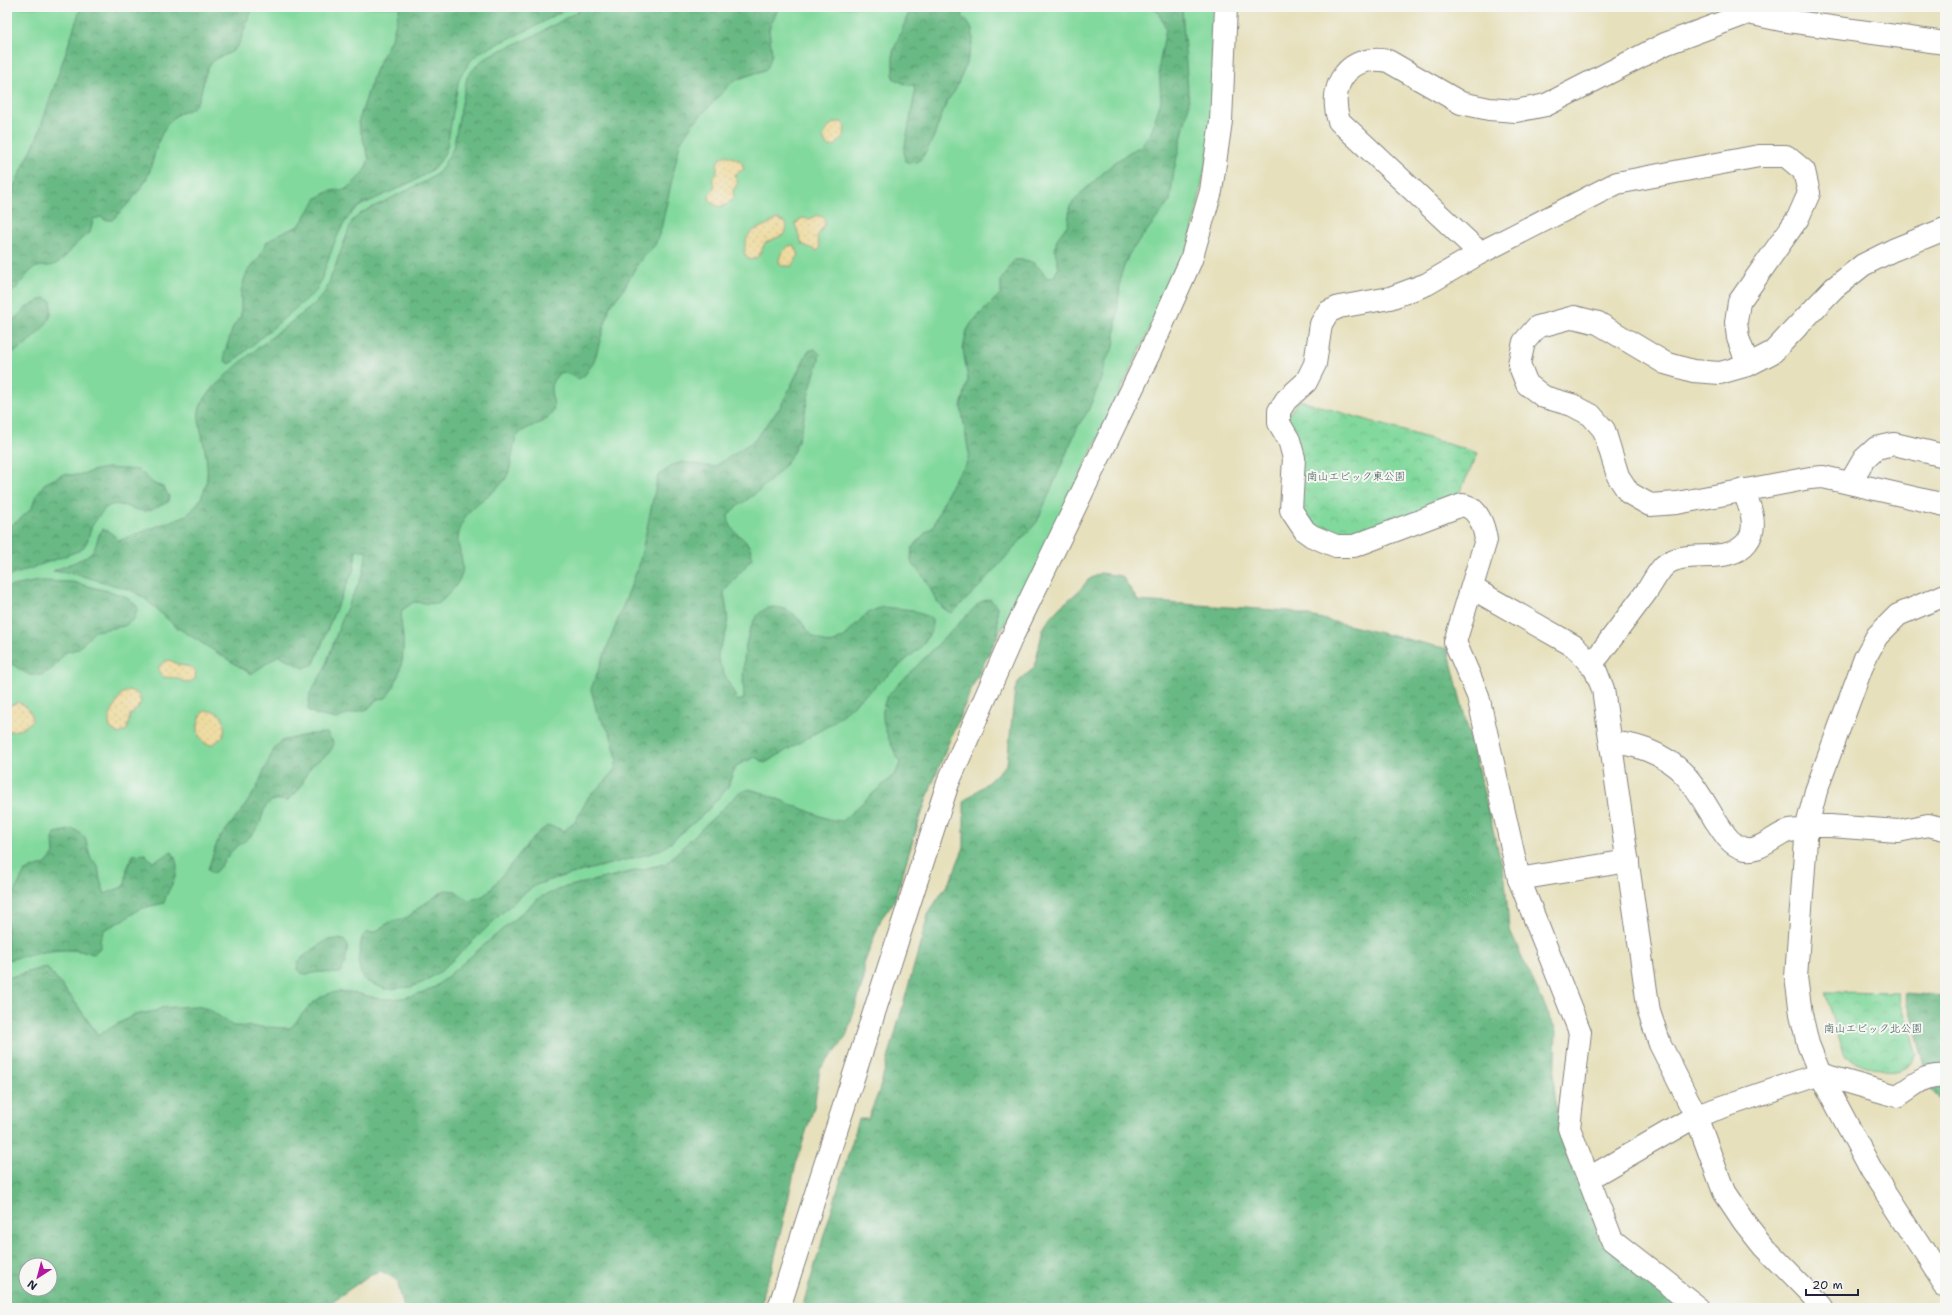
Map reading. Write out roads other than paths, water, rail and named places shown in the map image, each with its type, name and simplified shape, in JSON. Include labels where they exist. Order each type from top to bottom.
[{"type":"street","points":[[779,1308],[948,783],[1011,639],[1149,354],[1191,260],[1211,191],[1221,121],[1226,7]]},
{"type":"street","points":[[1480,252],[1339,121],[1335,109],[1335,97],[1339,84],[1346,72],[1356,64],[1366,60],[1378,59],[1388,61],[1461,103],[1489,109],[1516,111],[1546,105],[1665,44],[1748,13],[1781,20],[1945,43]]},
{"type":"street","points":[[1699,1308],[1612,1240],[1569,1128],[1580,1032],[1519,880],[1478,696],[1455,642],[1486,540],[1485,531],[1477,514],[1467,506],[1453,507],[1348,547],[1326,543],[1305,530],[1291,510],[1294,458],[1289,440],[1279,423],[1279,410],[1286,400],[1306,382],[1315,364],[1321,324],[1328,312],[1339,307],[1390,298],[1427,284],[1480,252],[1617,184],[1759,156],[1786,156],[1804,172],[1810,193],[1798,218],[1739,302],[1736,322],[1738,338],[1748,365]]},
{"type":"street","points":[[1945,229],[1893,250],[1863,265],[1834,288],[1772,352],[1748,365],[1720,373],[1693,371],[1665,363],[1598,323],[1574,318],[1537,327],[1524,342],[1519,364],[1527,384],[1544,397],[1572,405],[1591,415],[1604,430],[1618,476],[1629,493],[1650,505],[1677,503],[1810,478],[1823,477],[1945,505]]},
{"type":"street","points":[[1850,483],[1864,459],[1876,448],[1894,444],[1945,456]]},
{"type":"street","points":[[1590,663],[1599,655],[1665,565],[1688,558],[1731,554],[1742,549],[1750,538],[1753,527],[1751,508],[1743,490]]},
{"type":"street","points":[[1472,588],[1574,646],[1596,669],[1603,689],[1612,743],[1649,1012],[1660,1044],[1696,1116],[1724,1192],[1744,1222],[1763,1246],[1822,1308]]},
{"type":"street","points":[[1945,595],[1898,615],[1877,636],[1865,658],[1818,784],[1807,829],[1796,978],[1801,1014],[1808,1044],[1820,1074],[1872,1171],[1945,1284]]},
{"type":"street","points":[[1612,743],[1628,743],[1663,757],[1675,765],[1694,786],[1725,835],[1734,845],[1744,850],[1754,849],[1786,832],[1830,826],[1898,831],[1928,825],[1945,829]]},
{"type":"street","points":[[1519,880],[1628,861]]},
{"type":"street","points":[[1589,1178],[1696,1116],[1820,1074],[1897,1096],[1911,1088],[1922,1078],[1934,1075],[1945,1076]]},
{"type":"park label","name":"南山エピック東公園","points":[[1356,476]]},
{"type":"park label","name":"南山エピック北公園","points":[[1873,1028]]}]
